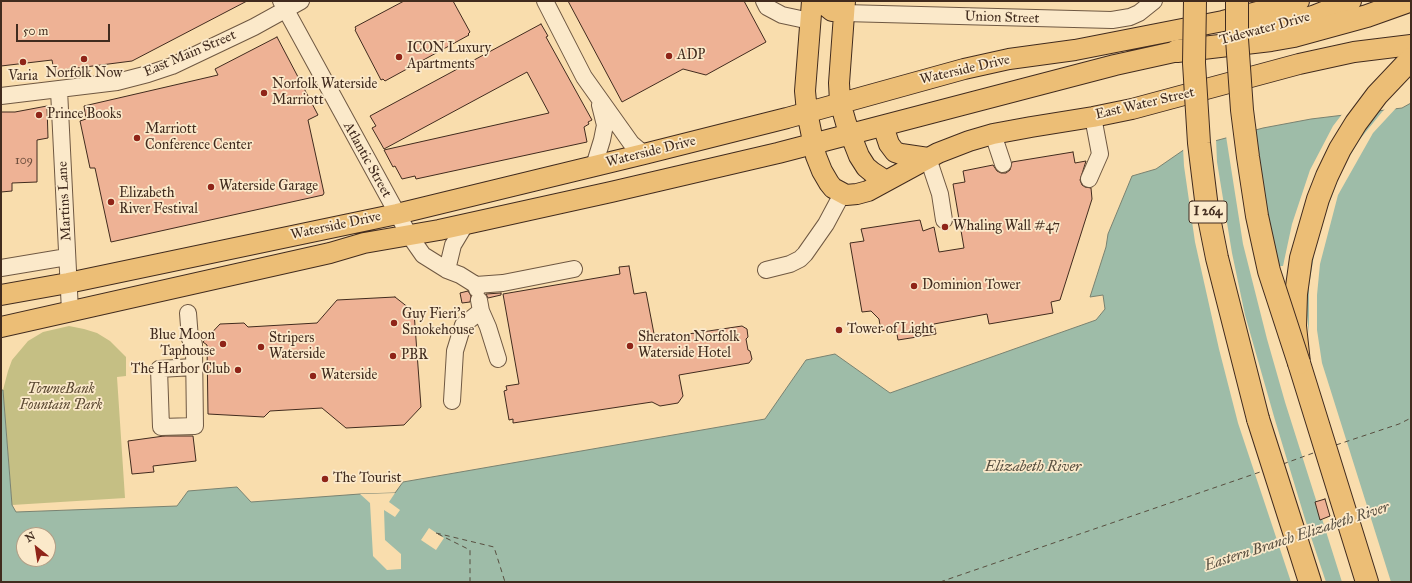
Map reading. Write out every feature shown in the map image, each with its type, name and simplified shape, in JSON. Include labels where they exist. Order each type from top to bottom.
[{"type":"highway","name":"I 264","points":[[1195,1],[1194,63],[1199,142],[1207,208],[1217,258],[1258,418],[1310,582]]},
{"type":"highway","points":[[1237,1],[1237,39],[1242,110],[1257,216],[1269,271],[1367,582]]},
{"type":"highway","points":[[1177,51],[1294,36],[1367,16],[1409,1]]},
{"type":"highway","points":[[1299,363],[1295,326],[1296,294],[1301,258],[1318,199],[1340,149],[1356,122],[1377,95],[1411,59]]},
{"type":"main road","points":[[812,1],[805,91],[807,112],[813,144],[819,164],[825,178],[833,188],[842,194]]},
{"type":"main road","points":[[825,1],[827,7],[832,11],[844,7],[839,83],[840,102],[850,135],[859,156],[866,167],[886,181]]},
{"type":"main road","name":"Waterside Drive","points":[[1,295],[68,283],[397,214],[644,154],[987,64],[1032,55],[1075,50],[1223,21],[1299,1]]},
{"type":"main road","name":"Tidewater Drive","points":[[1177,51],[1290,23],[1320,14],[1351,1]]},
{"type":"main road","name":"East Water Street","points":[[842,194],[851,195],[862,193],[886,181],[900,162],[928,158],[958,145],[993,134],[1093,117],[1161,102],[1299,64],[1354,52],[1411,45]]},
{"type":"main road","name":"Waterside Drive","points":[[1,327],[364,243],[464,225],[619,190],[850,135],[1116,65],[1177,51]]},
{"type":"main road","points":[[883,126],[890,147],[900,162]]},
{"type":"main road","points":[[125,299],[126,287],[137,268]]},
{"type":"street","name":"East Main Street","points":[[1,96],[117,82],[148,74],[172,66],[254,27],[283,5],[301,1]]},
{"type":"street","points":[[546,1],[584,77],[619,125],[630,143],[644,154]]},
{"type":"street","points":[[764,1],[767,7],[782,15],[810,21]]},
{"type":"street","name":"Union Street","points":[[844,7],[1112,20],[1130,17],[1139,13],[1154,1]]},
{"type":"street","name":"Atlantic Street","points":[[283,5],[409,235],[423,255],[447,270],[460,275],[478,296]]},
{"type":"street","name":"Martins Lane","points":[[59,90],[70,311]]},
{"type":"street","points":[[594,166],[605,125],[599,99]]},
{"type":"street","points":[[1089,179],[1100,154],[1093,117]]},
{"type":"street","points":[[993,134],[1003,164]]},
{"type":"street","points":[[928,158],[940,194],[944,220]]},
{"type":"street","points":[[766,270],[790,264],[800,259],[805,254],[826,224],[842,194]]},
{"type":"street","points":[[447,270],[453,245],[464,225]]},
{"type":"street","points":[[1,268],[67,258]]},
{"type":"street","points":[[452,401],[455,351],[463,325],[478,296],[503,283],[574,269]]},
{"type":"street","points":[[478,296],[498,359]]},
{"type":"street","points":[[188,313],[190,339],[185,343],[190,367]]},
{"type":"green space","name":"TowneBank Fountain Park","points":[[69,326],[97,333],[110,341],[126,357],[126,376],[117,377],[125,498],[12,505],[3,390],[8,371],[12,360],[28,341],[43,332]]},
{"type":"water","points":[[1411,103],[1411,582],[1,582],[1,390],[3,390],[12,505],[16,512],[177,506],[188,491],[237,487],[251,502],[395,493],[403,482],[765,419],[806,360],[835,354],[890,393],[1096,320],[1105,309],[1103,295],[1090,297],[1106,247],[1108,234],[1132,176],[1156,169],[1185,149],[1263,128],[1311,119],[1402,108]]},
{"type":"pier","points":[[1398,106],[1373,133],[1338,195],[1320,264],[1317,295],[1317,330],[1322,363],[1391,582],[1342,582],[1285,402],[1267,339],[1243,244],[1226,136],[1251,129],[1277,266],[1283,266],[1292,224],[1310,170],[1333,126],[1343,113],[1377,109],[1329,188],[1308,265],[1306,307],[1309,333],[1309,286],[1317,236],[1342,169],[1360,139],[1382,112],[1386,108]]},
{"type":"pier","points":[[1216,138],[1217,162],[1232,253],[1245,315],[1305,519],[1326,582],[1291,582],[1238,423],[1219,349],[1195,242],[1184,166],[1183,147]]},
{"type":"pier","points":[[395,493],[389,502],[400,510],[395,517],[384,510],[385,540],[401,554],[401,569],[387,570],[373,556],[370,503],[360,494]]},
{"type":"pier","points":[[429,528],[444,538],[436,550],[421,540]]},
{"type":"building","points":[[1,1],[247,1],[132,61],[54,71],[52,60],[1,66]]},
{"type":"building","name":"ICON Luxury Apartments","points":[[404,1],[453,1],[470,32],[468,34],[469,35],[385,81],[383,79],[381,80],[355,30],[355,27]]},
{"type":"building","name":"ADP","points":[[568,1],[744,1],[766,42],[706,75],[683,69],[622,102]]},
{"type":"building","points":[[541,24],[548,36],[546,37],[592,120],[584,127],[587,142],[416,179],[415,176],[402,179],[395,166],[393,167],[384,150],[549,113],[527,72],[384,149],[372,128],[376,126],[370,116]]},
{"type":"building","points":[[277,37],[318,115],[308,120],[324,193],[323,195],[111,242],[95,168],[90,168],[80,121],[86,119],[84,106],[218,75],[215,69]]},
{"type":"building","points":[[47,106],[48,138],[37,140],[37,182],[12,183],[12,191],[1,192],[1,112],[15,112]]},
{"type":"building","points":[[1073,152],[1075,163],[1086,161],[1080,180],[1082,185],[1091,188],[1092,199],[1060,300],[1051,302],[1053,313],[989,324],[987,314],[934,324],[936,334],[898,340],[896,328],[881,331],[879,319],[871,311],[862,312],[850,243],[864,241],[861,229],[920,220],[923,231],[934,227],[939,252],[964,248],[953,184],[965,182],[963,171],[993,165],[997,171],[1006,173],[1010,170],[1012,162]]},
{"type":"building","name":"Sheraton Norfolk Waterside Hotel","points":[[629,266],[634,294],[646,292],[655,339],[742,326],[747,329],[748,337],[746,339],[748,350],[750,351],[752,359],[749,363],[679,375],[683,396],[678,403],[660,406],[652,402],[513,423],[513,419],[509,420],[504,391],[507,390],[506,386],[519,384],[503,294],[620,274],[619,267]]},
{"type":"building","points":[[468,291],[471,296],[470,302],[462,303],[460,293]]},
{"type":"building","points":[[501,293],[501,295],[488,298],[486,294]]},
{"type":"building","name":"Waterside","points":[[395,297],[414,312],[421,407],[404,425],[346,428],[322,408],[270,411],[264,417],[208,414],[207,345],[203,342],[220,324],[244,323],[248,327],[317,323],[337,300]]},
{"type":"building","points":[[164,436],[193,436],[196,461],[153,466],[154,472],[132,474],[128,441]]},
{"type":"building","points":[[1325,499],[1330,516],[1320,520],[1315,502]]},
{"type":"ferry route","points":[[1336,445],[1399,424],[1411,418]]},
{"type":"ferry route","points":[[1283,464],[1316,452]]},
{"type":"ferry route","points":[[940,582],[1263,471]]},
{"type":"ferry route","points":[[436,533],[494,547],[505,582]]},
{"type":"ferry route","points":[[438,534],[470,550],[470,582]]},
{"type":"place","name":"ADP","points":[[669,56]]},
{"type":"place","name":"ICON Luxury Apartments","points":[[399,57]]},
{"type":"place","name":"Norfolk Now","points":[[84,59]]},
{"type":"place","name":"Varia","points":[[23,62]]},
{"type":"place","name":"Norfolk Waterside Marriott","points":[[264,93]]},
{"type":"place","name":"Prince Books","points":[[39,115]]},
{"type":"place","name":"Marriott Conference Center","points":[[137,138]]},
{"type":"place","name":"Waterside Garage","points":[[211,187]]},
{"type":"place","name":"Elizabeth River Festival","points":[[111,202]]},
{"type":"place","name":"Whaling Wall #47","points":[[945,227]]},
{"type":"place","name":"Dominion Tower","points":[[914,286]]},
{"type":"place","name":"Guy Fieri's Smokehouse","points":[[394,323]]},
{"type":"place","name":"Tower of Light","points":[[839,330]]},
{"type":"place","name":"Blue Moon Taphouse","points":[[223,344]]},
{"type":"place","name":"Sheraton Norfolk Waterside Hotel","points":[[630,346]]},
{"type":"place","name":"Stripers Waterside","points":[[261,347]]},
{"type":"place","name":"PBR","points":[[393,356]]},
{"type":"place","name":"The Harbor Club","points":[[238,370]]},
{"type":"place","name":"Waterside","points":[[313,376]]},
{"type":"place","name":"The Tourist","points":[[325,479]]},
{"type":"water label","name":"Elizabeth River","points":[[1033,467]]},
{"type":"water label","name":"Eastern Branch Elizabeth River","points":[[1297,537]]}]
